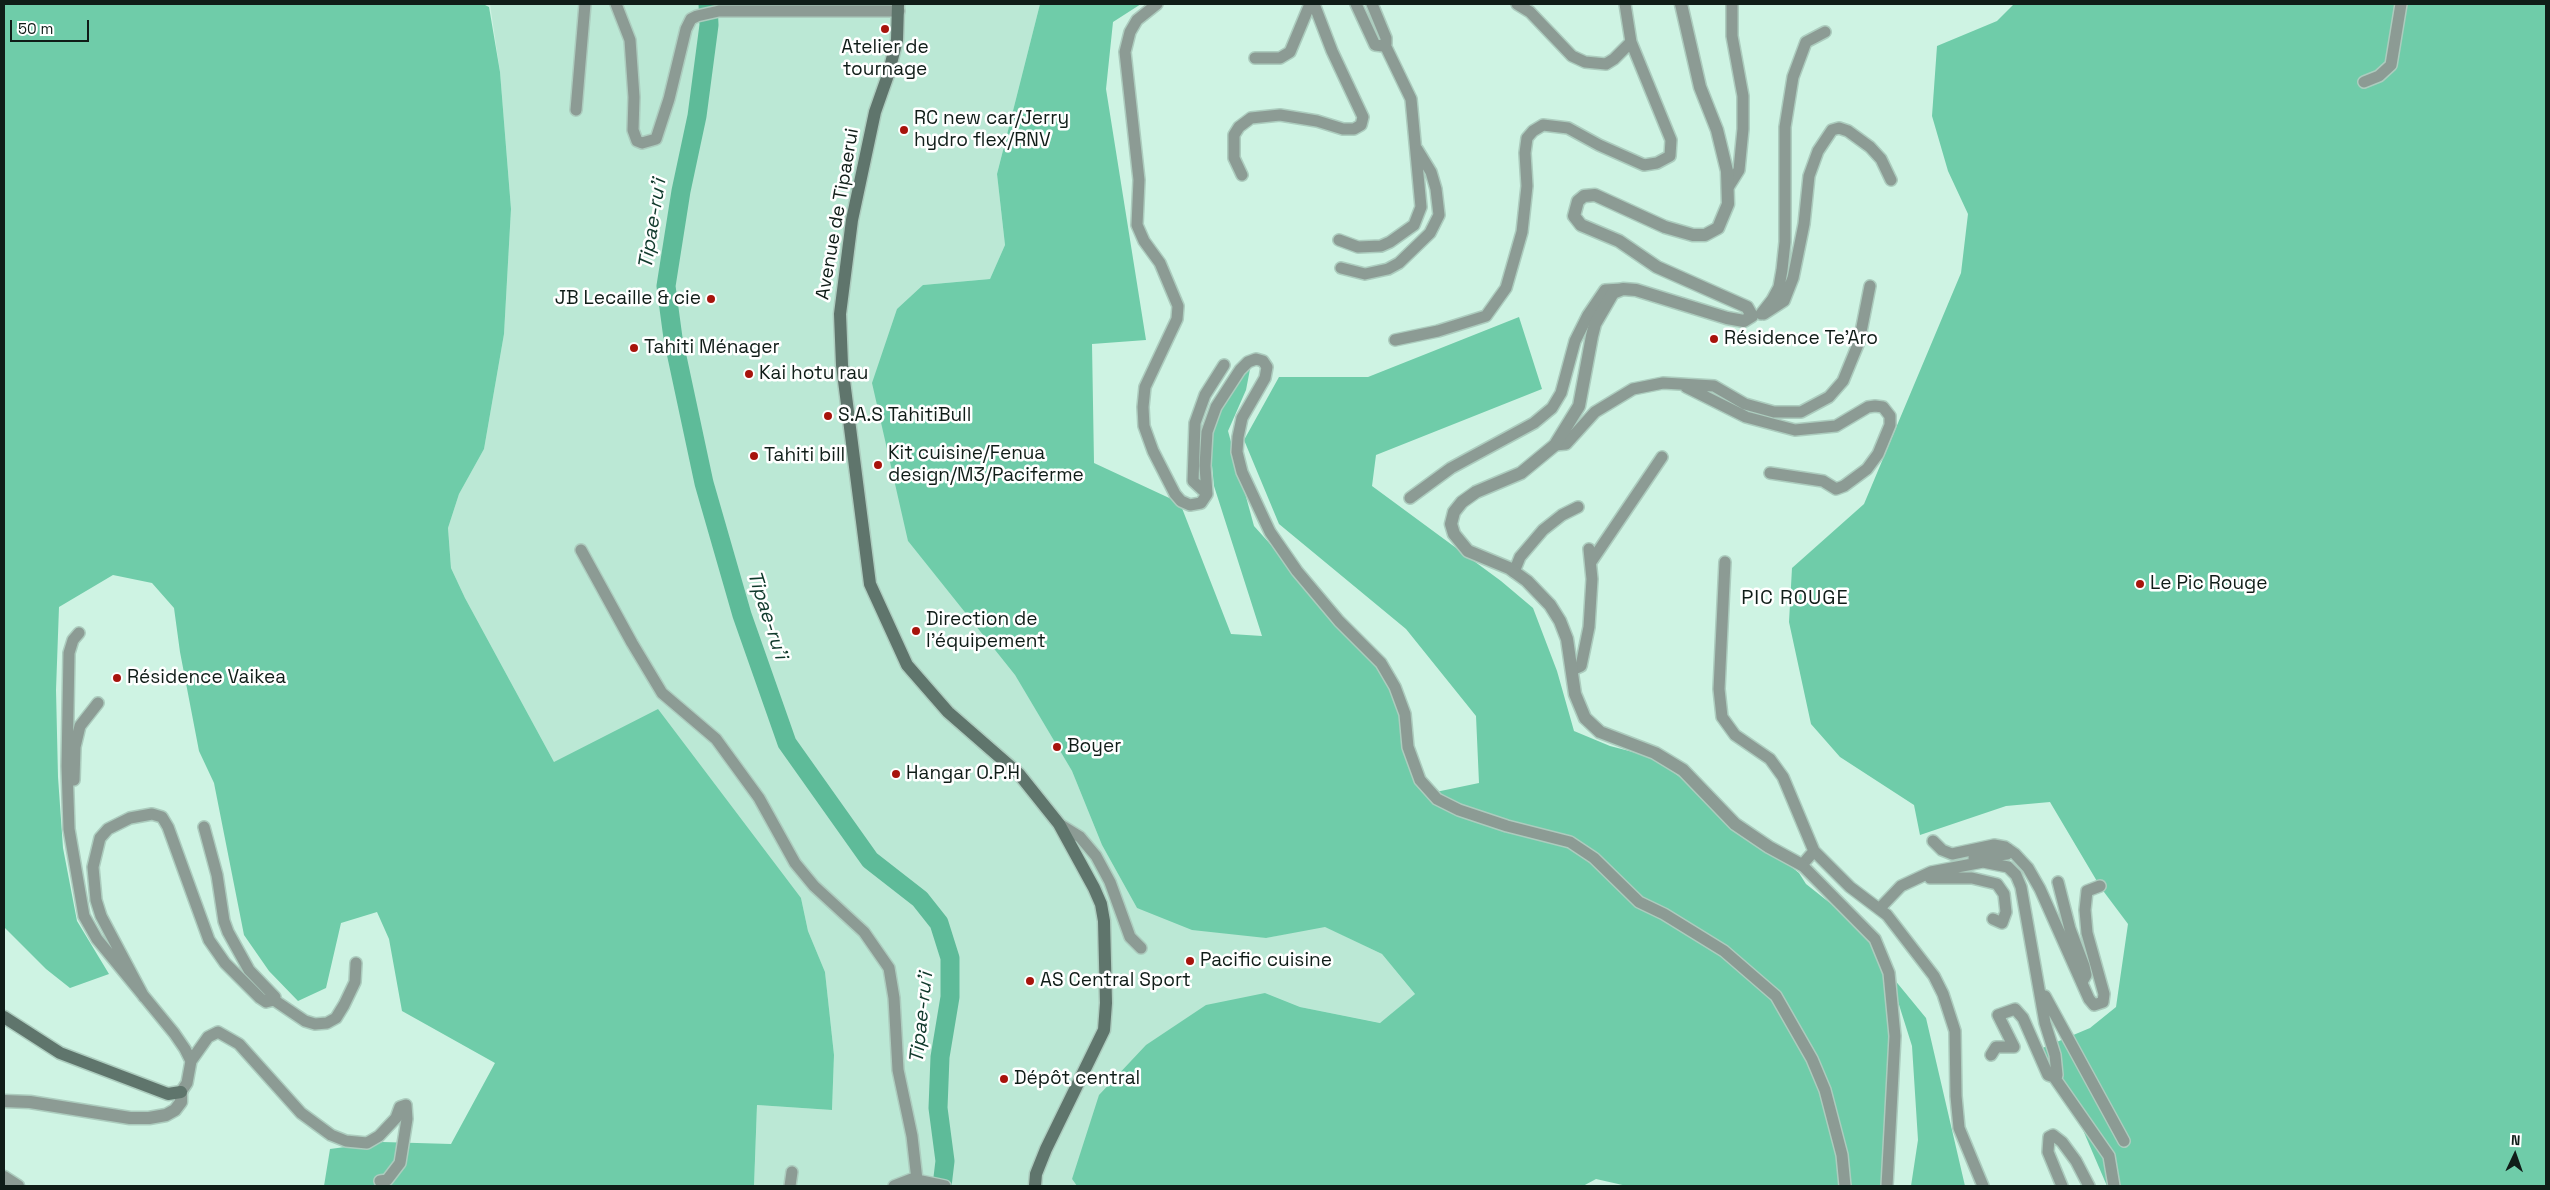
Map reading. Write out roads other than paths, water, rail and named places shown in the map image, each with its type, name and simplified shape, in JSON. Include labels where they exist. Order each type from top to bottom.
[{"type":"main road","name":"Avenue de Tipaerui","points":[[899,7],[897,40],[888,75],[874,112],[852,220],[840,314],[842,365],[870,584],[907,665],[948,712],[1019,774],[1059,824],[1101,904],[1104,921],[1106,1003],[1104,1030],[1046,1149],[1036,1174],[1035,1186]]},
{"type":"main road","points":[[4,1018],[60,1053],[168,1094],[181,1092]]},
{"type":"street","points":[[576,110],[585,4]]},
{"type":"street","points":[[616,4],[630,40],[634,97],[633,130],[637,141],[642,143],[656,139],[669,100],[686,29],[691,19],[725,9],[899,7]]},
{"type":"street","points":[[1157,4],[1137,20],[1130,32],[1125,52],[1139,180],[1137,224],[1144,241],[1160,263],[1178,306],[1177,319],[1145,387],[1143,407],[1144,426],[1154,452],[1175,494],[1181,501],[1190,505],[1201,503],[1207,494],[1205,466],[1207,432],[1216,407],[1240,370],[1248,362],[1256,359],[1263,360],[1267,367],[1265,378],[1242,418],[1238,436],[1238,452],[1242,472],[1270,532],[1292,563],[1339,621],[1381,663],[1396,687],[1405,714],[1408,747],[1420,780],[1437,799],[1459,810],[1507,826],[1570,842],[1594,858],[1639,902],[1664,914],[1724,951],[1776,996],[1812,1059],[1825,1090],[1842,1155],[1845,1186]]},
{"type":"street","points":[[1255,58],[1280,58],[1290,52],[1312,4]]},
{"type":"street","points":[[1242,174],[1234,158],[1234,135],[1239,127],[1252,118],[1280,116],[1317,121],[1343,129],[1354,130],[1361,124],[1363,117],[1312,4]]},
{"type":"street","points":[[1356,4],[1375,45],[1379,47],[1385,45]]},
{"type":"street","points":[[1339,240],[1358,247],[1381,246],[1414,225],[1421,207],[1411,99],[1385,45],[1386,38],[1372,4]]},
{"type":"street","points":[[1517,4],[1530,12],[1572,56],[1585,62],[1606,64],[1614,59],[1631,42]]},
{"type":"street","points":[[1395,340],[1486,316],[1506,288],[1522,232],[1527,186],[1525,153],[1527,138],[1533,131],[1543,125],[1568,128],[1599,145],[1644,165],[1658,163],[1670,156],[1671,140],[1631,42],[1625,4]]},
{"type":"street","points":[[1681,4],[1700,87],[1717,130],[1729,186],[1728,204],[1719,225],[1706,235],[1693,235],[1664,227],[1594,195],[1584,196],[1578,201],[1574,216],[1581,225],[1619,241],[1657,267],[1747,308],[1757,315]]},
{"type":"street","points":[[1729,186],[1739,170],[1743,128],[1743,96],[1732,36],[1732,4]]},
{"type":"street","points":[[2364,82],[2379,76],[2391,65],[2400,4]]},
{"type":"street","points":[[1757,315],[1772,300],[1779,287],[1782,270],[1785,242],[1786,127],[1793,77],[1806,42],[1825,32]]},
{"type":"street","points":[[1410,498],[1451,468],[1534,423],[1552,408],[1561,393],[1575,341],[1596,302],[1605,290],[1636,290],[1744,322],[1757,315],[1770,312],[1784,301],[1793,278],[1802,233],[1809,176],[1818,151],[1832,130],[1839,128],[1848,130],[1870,147],[1881,160],[1891,180]]},
{"type":"street","points":[[1341,268],[1364,274],[1388,269],[1399,263],[1430,234],[1439,215],[1436,188],[1431,172],[1415,146]]},
{"type":"street","points":[[1555,445],[1566,444],[1595,412],[1633,390],[1663,383],[1714,386],[1744,404],[1774,412],[1801,412],[1808,409],[1829,398],[1849,369],[1864,326],[1866,299],[1870,286]]},
{"type":"street","points":[[1623,289],[1614,294],[1595,324],[1579,406],[1555,445],[1521,473],[1476,492],[1462,502],[1454,512],[1451,524],[1461,544],[1468,551],[1514,572],[1539,592],[1560,621],[1567,640],[1576,694],[1585,718],[1600,732],[1655,753],[1683,770],[1735,824],[1769,847],[1802,865],[1875,939],[1889,973],[1895,1036],[1886,1186]]},
{"type":"street","points":[[1207,494],[1193,480],[1195,423],[1205,395],[1224,364]]},
{"type":"street","points":[[1683,385],[1746,417],[1795,430],[1836,426],[1868,407],[1883,407],[1890,416],[1890,426],[1878,454],[1867,469],[1844,486],[1836,489],[1823,481],[1770,473]]},
{"type":"street","points":[[1591,562],[1662,457]]},
{"type":"street","points":[[1514,572],[1520,557],[1543,530],[1578,507]]},
{"type":"street","points":[[1572,670],[1581,666],[1584,656],[1591,605],[1591,562],[1589,549]]},
{"type":"street","points":[[581,550],[662,693],[716,739],[759,798],[795,864],[814,886],[864,932],[889,968],[894,998],[898,1070],[922,1181]]},
{"type":"street","points":[[1725,562],[1720,670],[1722,717],[1734,735],[1770,759],[1783,777],[1814,851],[1850,887],[1879,910],[1914,948],[1934,976],[1943,994],[1955,1031],[1956,1096],[1959,1128],[1983,1186]]},
{"type":"street","points":[[79,633],[73,640],[69,653],[67,689],[70,829],[75,872],[84,916],[112,960],[185,1049],[190,1062]]},
{"type":"street","points":[[75,872],[78,864],[74,801],[75,747],[80,726],[98,703]]},
{"type":"street","points":[[144,997],[101,916],[96,900],[93,867],[100,838],[108,829],[130,818],[152,814],[162,816],[168,827],[209,940],[225,963],[260,998],[266,1002],[274,1000]]},
{"type":"street","points":[[1059,824],[1080,837],[1096,856],[1110,882],[1130,937],[1141,948]]},
{"type":"street","points":[[204,827],[217,875],[224,921],[228,932],[249,970],[275,998],[274,1000],[305,1021],[315,1024],[327,1023],[336,1018],[344,1005],[355,982],[356,963]]},
{"type":"street","points":[[1933,841],[1942,850],[1952,854],[1994,845],[2008,849],[2028,868],[2040,889],[2094,1005],[2103,1002],[2104,994],[2087,934],[2085,910],[2087,891],[2100,886]]},
{"type":"street","points":[[1963,864],[1979,856],[2007,854],[2008,849]]},
{"type":"street","points":[[1802,865],[1814,851]]},
{"type":"street","points":[[1879,910],[1901,886],[1931,872],[1963,864],[1983,862],[2008,867],[2016,875],[2026,911],[2031,952],[2046,1023],[2055,1055],[2057,1075],[2054,1077]]},
{"type":"street","points":[[1915,880],[1956,877],[1972,878],[1997,884],[2004,894],[2006,912],[2002,923],[1993,919]]},
{"type":"street","points":[[2058,882],[2070,929],[2084,966],[2086,975],[2082,982]]},
{"type":"street","points":[[2040,988],[2124,1141]]},
{"type":"street","points":[[1991,1055],[1996,1047],[2014,1047],[1998,1015],[2014,1009],[2023,1018],[2048,1075],[2054,1077],[2110,1156],[2114,1186]]},
{"type":"street","points":[[4,1101],[30,1102],[130,1118],[149,1118],[166,1115],[175,1110],[181,1102],[181,1092],[187,1083],[190,1062],[208,1037],[218,1032],[229,1036],[250,1055],[283,1095],[301,1113],[331,1135],[346,1141],[367,1143],[378,1136],[396,1118],[400,1107],[406,1106],[407,1119],[400,1163],[387,1180],[380,1181]]},
{"type":"street","points":[[2062,1186],[2048,1152],[2048,1137],[2054,1135],[2076,1161],[2089,1186]]},
{"type":"street","points":[[790,1186],[792,1172]]},
{"type":"street","points":[[4,1177],[18,1186]]},
{"type":"street","points":[[894,1186],[903,1180],[922,1181],[945,1186]]},
{"type":"waterway","name":"Tipae-ru’i","points":[[708,4],[709,25],[697,116],[681,191],[666,286],[673,338],[704,483],[742,615],[787,743],[870,860],[920,899],[939,923],[950,958],[950,997],[940,1057],[938,1108],[945,1161],[942,1186]]},
{"type":"place","name":"Atelier de tournage","points":[[885,29]]},
{"type":"place","name":"RC new car/Jerry hydro flex/RNV","points":[[904,130]]},
{"type":"place","name":"JB Lecaille & cie","points":[[711,299]]},
{"type":"place","name":"Résidence Te'Aro","points":[[1714,339]]},
{"type":"place","name":"Tahiti Ménager","points":[[634,348]]},
{"type":"place","name":"Kai hotu rau","points":[[749,374]]},
{"type":"place","name":"S.A.S TahitiBull","points":[[828,416]]},
{"type":"place","name":"Tahiti bill","points":[[754,456]]},
{"type":"place","name":"Kit cuisine/Fenua design/M3/Paciferme","points":[[878,465]]},
{"type":"place","name":"Le Pic Rouge","points":[[2140,584]]},
{"type":"place","name":"Direction de l'équipement","points":[[916,631]]},
{"type":"place","name":"Résidence Vaikea","points":[[117,678]]},
{"type":"place","name":"Boyer","points":[[1057,747]]},
{"type":"place","name":"Hangar O.P.H","points":[[896,774]]},
{"type":"place","name":"Pacific cuisine","points":[[1190,961]]},
{"type":"place","name":"AS Central Sport","points":[[1030,981]]},
{"type":"place","name":"Dépôt central","points":[[1004,1079]]},
{"type":"district","name":"PIC ROUGE","points":[[1795,599]]}]
